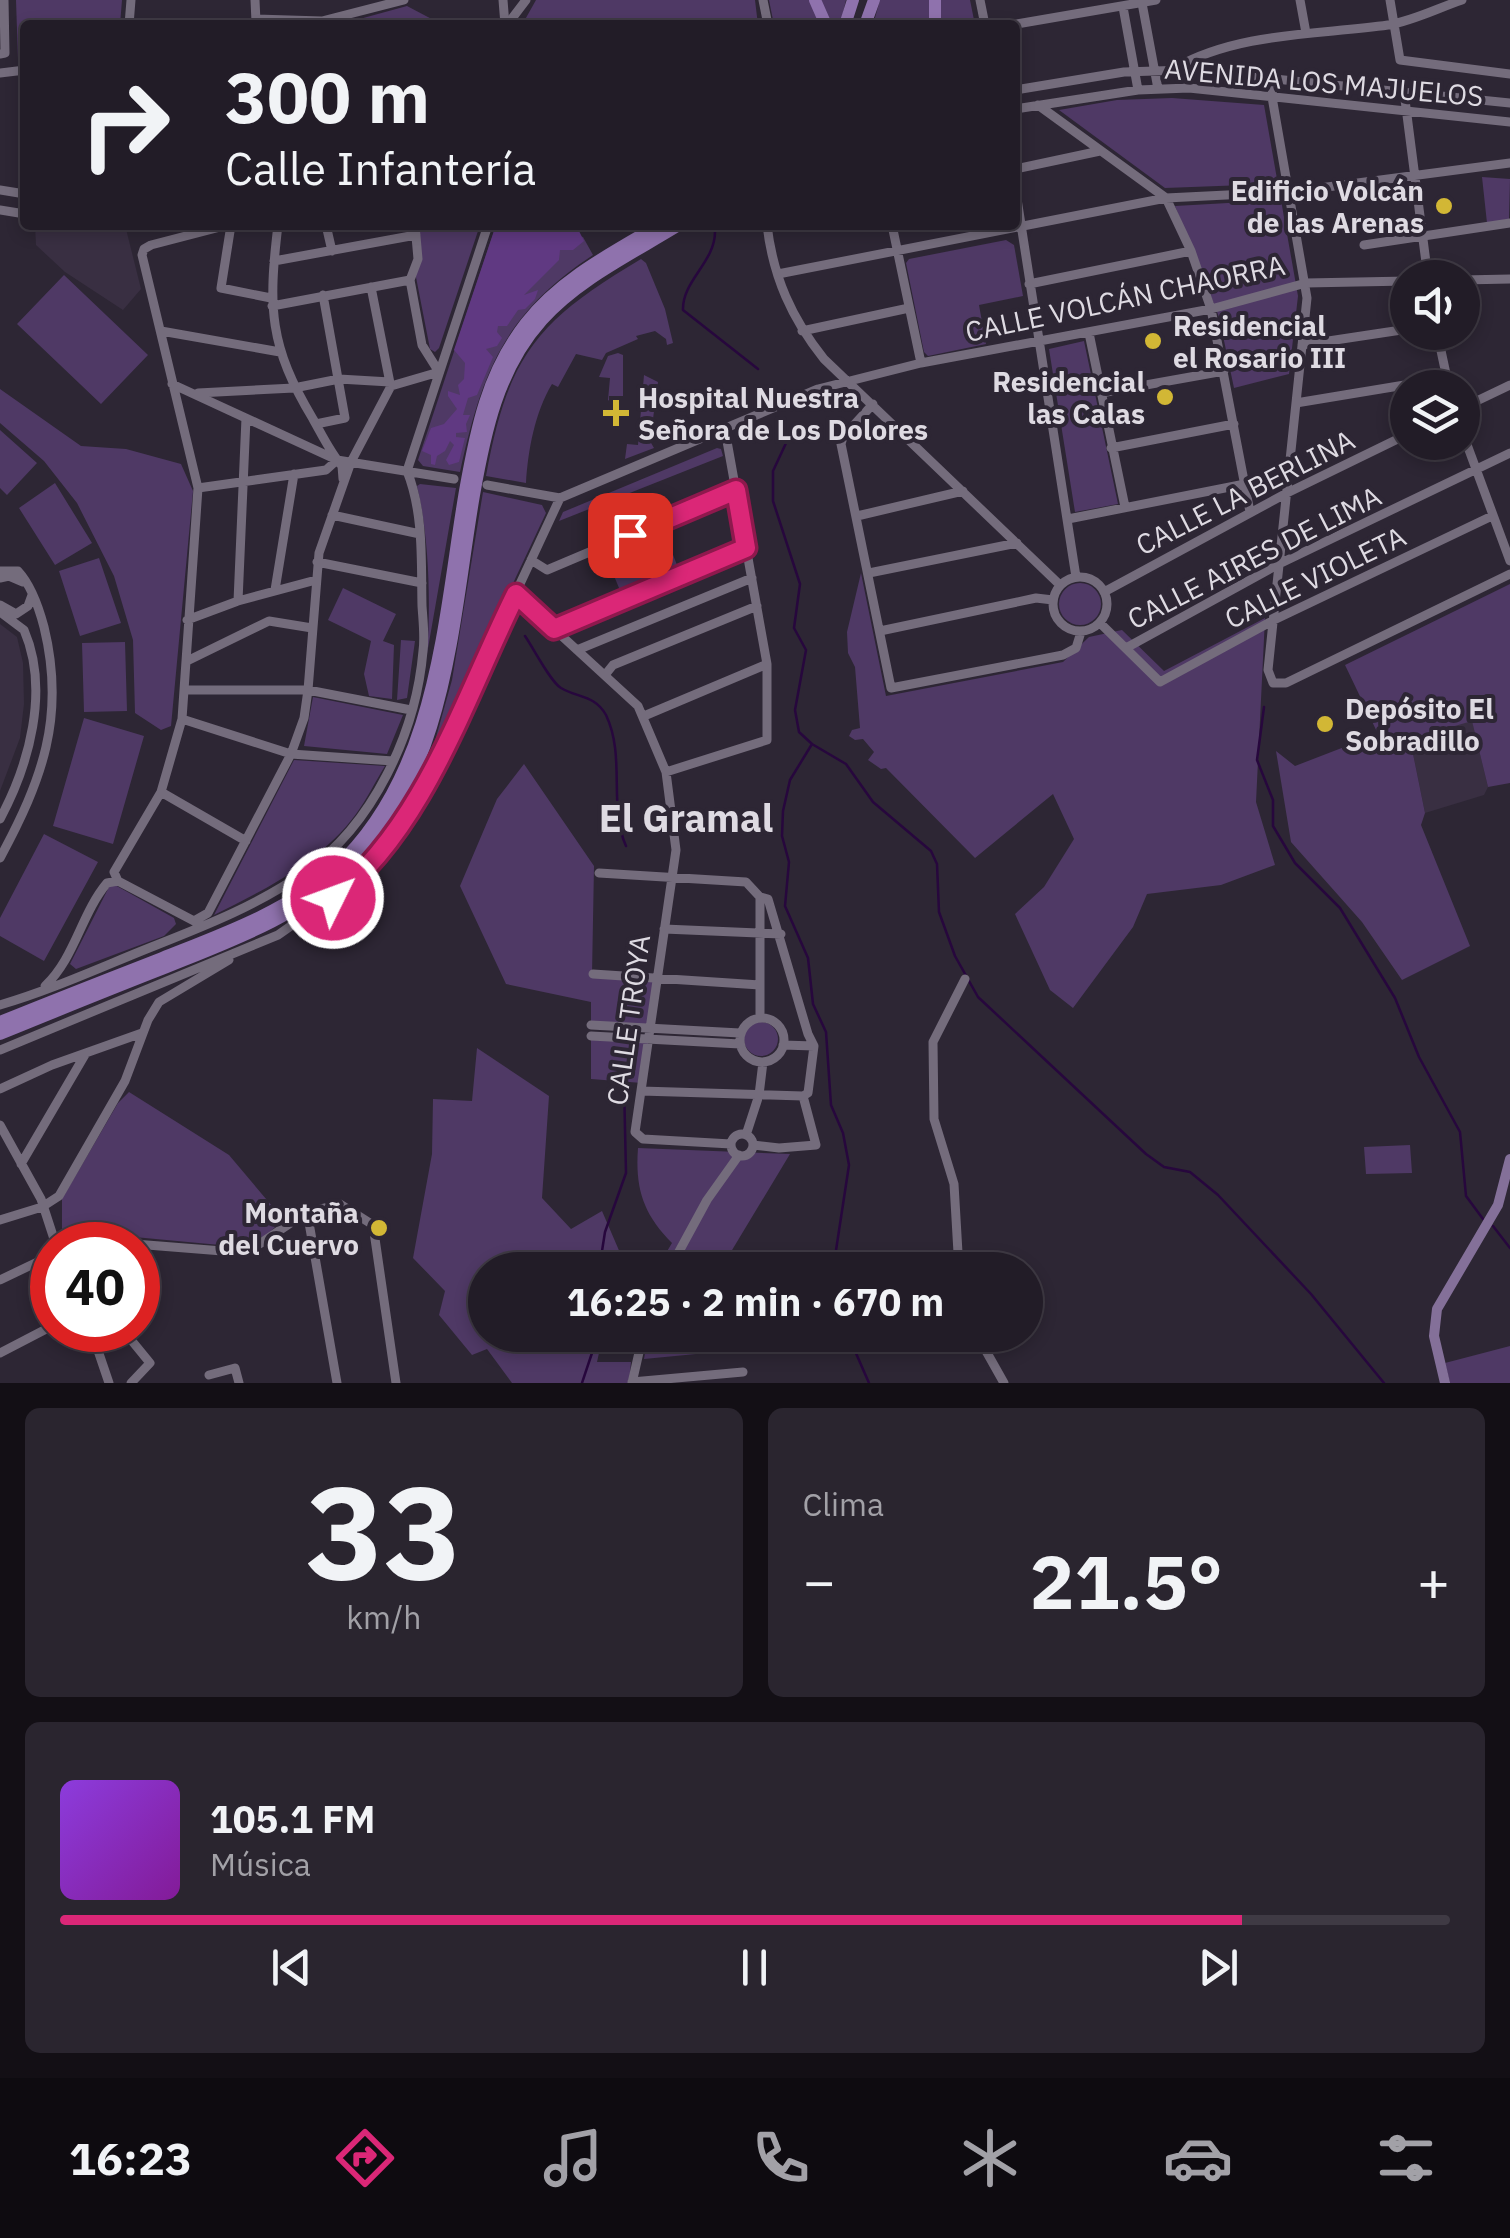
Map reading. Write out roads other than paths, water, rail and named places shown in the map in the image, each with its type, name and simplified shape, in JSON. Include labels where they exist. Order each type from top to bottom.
[{"type":"highway","points":[[0,1037],[18,1021],[253,920],[312,886],[355,848],[378,818],[417,742],[430,690],[476,428],[491,379],[508,348],[547,299],[651,230]]},
{"type":"highway","points":[[0,1018],[18,1021],[280,918],[320,893],[376,838],[402,800],[432,730],[479,467],[504,379],[541,321],[568,295],[670,230]]},
{"type":"main road","points":[[1445,1383],[1434,1336],[1438,1308],[1498,1205],[1510,1159]]},
{"type":"street","points":[[0,54],[5,53],[4,0]]},
{"type":"street","points":[[334,20],[404,0]]},
{"type":"street","points":[[510,20],[526,0]]},
{"type":"street","points":[[1080,0],[1082,13]]},
{"type":"street","points":[[1020,23],[1156,0]]},
{"type":"street","points":[[1300,0],[1306,33]]},
{"type":"street","points":[[1390,0],[1400,60],[1510,74]]},
{"type":"street","points":[[1172,70],[1220,48],[1306,33],[1393,24],[1436,4],[1462,0]]},
{"type":"street","points":[[1142,3],[1158,90]]},
{"type":"street","points":[[1123,7],[1138,90]]},
{"type":"street","name":"AVENIDA LOS MAJUELOS","points":[[1020,89],[1135,71],[1172,70],[1510,103]]},
{"type":"street","points":[[1274,78],[1272,96],[1308,298],[1268,670],[1272,683],[1286,683],[1510,574]]},
{"type":"street","name":"AVENIDA LOS MAJUELOS","points":[[1020,109],[1138,90],[1190,88],[1510,122]]},
{"type":"street","points":[[1404,92],[1426,260]]},
{"type":"street","points":[[1038,104],[1166,198],[1211,308],[1250,512]]},
{"type":"street","points":[[1020,168],[1100,151]]},
{"type":"street","points":[[1021,227],[1166,198],[1289,192],[1510,163]]},
{"type":"street","points":[[1020,220],[1076,577]]},
{"type":"street","points":[[1364,245],[1510,223]]},
{"type":"street","points":[[210,230],[151,245],[142,255],[198,488],[182,719],[161,792],[114,872],[118,881],[194,921],[208,913],[291,754],[304,718],[318,562],[351,462],[390,384],[371,287]]},
{"type":"street","points":[[229,230],[220,288],[271,302],[410,280]]},
{"type":"street","points":[[277,230],[271,302],[280,352],[294,388],[342,466],[342,485]]},
{"type":"street","points":[[327,230],[332,251]]},
{"type":"street","points":[[274,262],[415,230],[418,259],[410,280],[422,346],[439,372]]},
{"type":"street","points":[[0,1002],[39,992],[245,908],[306,872],[364,813],[393,761],[411,710],[423,651],[420,534],[416,498],[407,472],[486,230]]},
{"type":"street","points":[[769,230],[787,304],[824,359],[1060,585]]},
{"type":"street","points":[[893,230],[921,363]]},
{"type":"street","points":[[778,274],[1006,230]]},
{"type":"street","points":[[1029,284],[1190,251]]},
{"type":"street","points":[[1480,280],[1510,280]]},
{"type":"street","name":"CALLE VOLCÁN CHAORRA","points":[[560,498],[818,389],[921,363],[1211,308],[1306,283],[1390,281]]},
{"type":"street","points":[[316,424],[345,418],[323,296]]},
{"type":"street","points":[[802,331],[909,308]]},
{"type":"street","points":[[161,331],[280,352]]},
{"type":"street","points":[[1089,332],[1125,507]]},
{"type":"street","points":[[1302,346],[1390,332]]},
{"type":"street","points":[[1101,393],[1224,371]]},
{"type":"street","points":[[195,393],[294,388],[339,379],[390,384],[439,372]]},
{"type":"street","points":[[172,384],[337,460],[454,479]]},
{"type":"street","points":[[1480,399],[1510,385]]},
{"type":"street","points":[[1296,403],[1390,391]]},
{"type":"street","points":[[873,404],[843,437],[842,444],[891,688],[1063,655],[1076,648],[1081,632]]},
{"type":"street","points":[[238,600],[246,418]]},
{"type":"street","points":[[1111,448],[1234,424]]},
{"type":"street","points":[[666,772],[767,740],[767,664],[725,430]]},
{"type":"street","points":[[295,441],[319,446],[324,439]]},
{"type":"street","points":[[295,441],[320,455],[318,468]]},
{"type":"street","name":"CALLE LA BERLINA","points":[[1104,592],[1250,512],[1390,443]]},
{"type":"street","name":"CALLE AIRES DE LIMA","points":[[1126,648],[1278,564],[1510,453]]},
{"type":"street","points":[[198,488],[330,468],[337,460]]},
{"type":"street","points":[[1473,460],[1510,561]]},
{"type":"street","points":[[275,590],[294,474]]},
{"type":"street","points":[[1068,519],[1245,484]]},
{"type":"street","points":[[0,1220],[59,1196],[125,1082],[142,1033],[159,1002],[311,914],[355,881],[391,840],[424,790],[560,498],[488,485]]},
{"type":"street","points":[[532,560],[547,570],[736,490]]},
{"type":"street","points":[[857,516],[963,491]]},
{"type":"street","points":[[332,516],[420,534]]},
{"type":"street","name":"CALLE VIOLETA","points":[[1126,648],[1160,682],[1274,620],[1492,516]]},
{"type":"street","points":[[868,572],[1016,543]]},
{"type":"street","points":[[554,629],[746,548]]},
{"type":"street","points":[[318,562],[422,584]]},
{"type":"street","points":[[0,574],[18,571],[31,591],[49,648],[53,697],[36,787],[0,858]]},
{"type":"street","points":[[1076,577],[1097,583],[1104,592],[1106,614],[1100,623],[1081,632],[1062,626],[1056,618],[1053,600],[1060,585],[1076,577]]},
{"type":"street","points":[[577,650],[752,578]]},
{"type":"street","points":[[187,620],[238,600],[316,580]]},
{"type":"street","points":[[0,608],[16,614],[28,606],[31,591]]},
{"type":"street","points":[[516,594],[644,716],[767,664]]},
{"type":"street","points":[[880,631],[1036,598],[1053,600]]},
{"type":"street","points":[[605,676],[614,666],[757,606]]},
{"type":"street","points":[[0,608],[24,630],[34,688],[34,713],[25,760],[0,818]]},
{"type":"street","points":[[187,661],[269,621],[312,628]]},
{"type":"street","points":[[1100,623],[1126,648]]},
{"type":"street","points":[[185,690],[308,690],[411,710]]},
{"type":"street","name":"CALLE TROYA","points":[[644,716],[666,772],[676,850],[635,1132],[642,1139],[731,1144]]},
{"type":"street","points":[[182,719],[291,754],[393,761]]},
{"type":"street","points":[[161,792],[246,841]]},
{"type":"street","points":[[599,873],[746,882],[760,897],[768,899],[814,1046],[808,1093],[804,1096],[641,1091]]},
{"type":"street","points":[[39,992],[57,975],[100,892],[108,883],[118,881]]},
{"type":"street","points":[[760,897],[760,1018]]},
{"type":"street","points":[[664,929],[780,934]]},
{"type":"street","points":[[0,1050],[244,950]]},
{"type":"street","points":[[593,974],[760,985]]},
{"type":"street","points":[[958,1252],[954,1184],[934,1119],[933,1042],[965,979]]},
{"type":"street","points":[[740,1039],[752,1020],[760,1018],[771,1020],[783,1040],[814,1046]]},
{"type":"street","points":[[650,1028],[740,1039],[648,1039],[591,1030],[650,1028]]},
{"type":"street","points":[[0,1089],[34,1072],[142,1033]]},
{"type":"street","points":[[740,1039],[752,1059],[764,1062],[774,1058],[783,1040],[808,1034]]},
{"type":"street","points":[[21,1164],[86,1053]]},
{"type":"street","points":[[679,1252],[707,1200],[738,1155],[748,1154],[764,1062]]},
{"type":"street","points":[[738,1155],[731,1144],[736,1136],[780,1148],[816,1145],[804,1096]]},
{"type":"street","points":[[0,1125],[48,1222]]},
{"type":"street","points":[[160,1246],[235,1252],[255,1246],[292,1222],[308,1217],[312,1211],[340,1204],[373,1225],[396,1383]]},
{"type":"street","points":[[308,1217],[338,1383]]},
{"type":"street","points":[[0,1280],[30,1266]]},
{"type":"street","points":[[0,1353],[30,1337]]},
{"type":"street","points":[[99,1352],[109,1383]]},
{"type":"street","points":[[131,1383],[150,1363],[141,1352]]},
{"type":"street","points":[[639,1352],[632,1383],[743,1372]]},
{"type":"street","points":[[987,1352],[1004,1383]]},
{"type":"street","points":[[209,1375],[235,1368],[239,1383]]},
{"type":"waterway","points":[[715,232],[710,253],[688,290],[683,310],[758,369]]},
{"type":"waterway","points":[[787,441],[773,471],[773,501],[800,584],[794,628],[806,650],[795,710],[799,732],[846,764],[873,802],[931,851],[937,864],[939,912],[955,956],[978,997],[1146,1154],[1164,1167],[1190,1172],[1218,1195],[1311,1294],[1384,1383]]},
{"type":"waterway","points":[[525,636],[561,688],[591,700],[606,715],[615,747],[618,814],[626,846]]},
{"type":"waterway","points":[[1264,707],[1257,760],[1273,800],[1273,826],[1295,863],[1340,908],[1395,998],[1419,1057],[1460,1132],[1466,1196],[1483,1219]]},
{"type":"waterway","points":[[812,744],[790,780],[783,811],[782,836],[789,862],[785,906],[808,958],[813,1004],[826,1032],[831,1105],[843,1133],[849,1165],[836,1252]]},
{"type":"waterway","points":[[602,1252],[626,1173],[624,1084]]},
{"type":"waterway","points":[[1493,1226],[1510,1248]]},
{"type":"waterway","points":[[582,1383],[592,1352]]},
{"type":"waterway","points":[[855,1352],[869,1383]]},
{"type":"place","name":"Edificio Volcán de las Arenas","points":[[1444,206]]},
{"type":"place","name":"Residencial el Rosario III","points":[[1153,341]]},
{"type":"place","name":"Residencial las Calas","points":[[1165,397]]},
{"type":"place","name":"Hospital Nuestra Señora de Los Dolores","points":[[616,413]]},
{"type":"place","name":"Depósito El Sobradillo","points":[[1325,724]]},
{"type":"place","name":"Montaña del Cuervo","points":[[379,1228]]},
{"type":"district","name":"El Gramal","points":[[686,817]]}]
